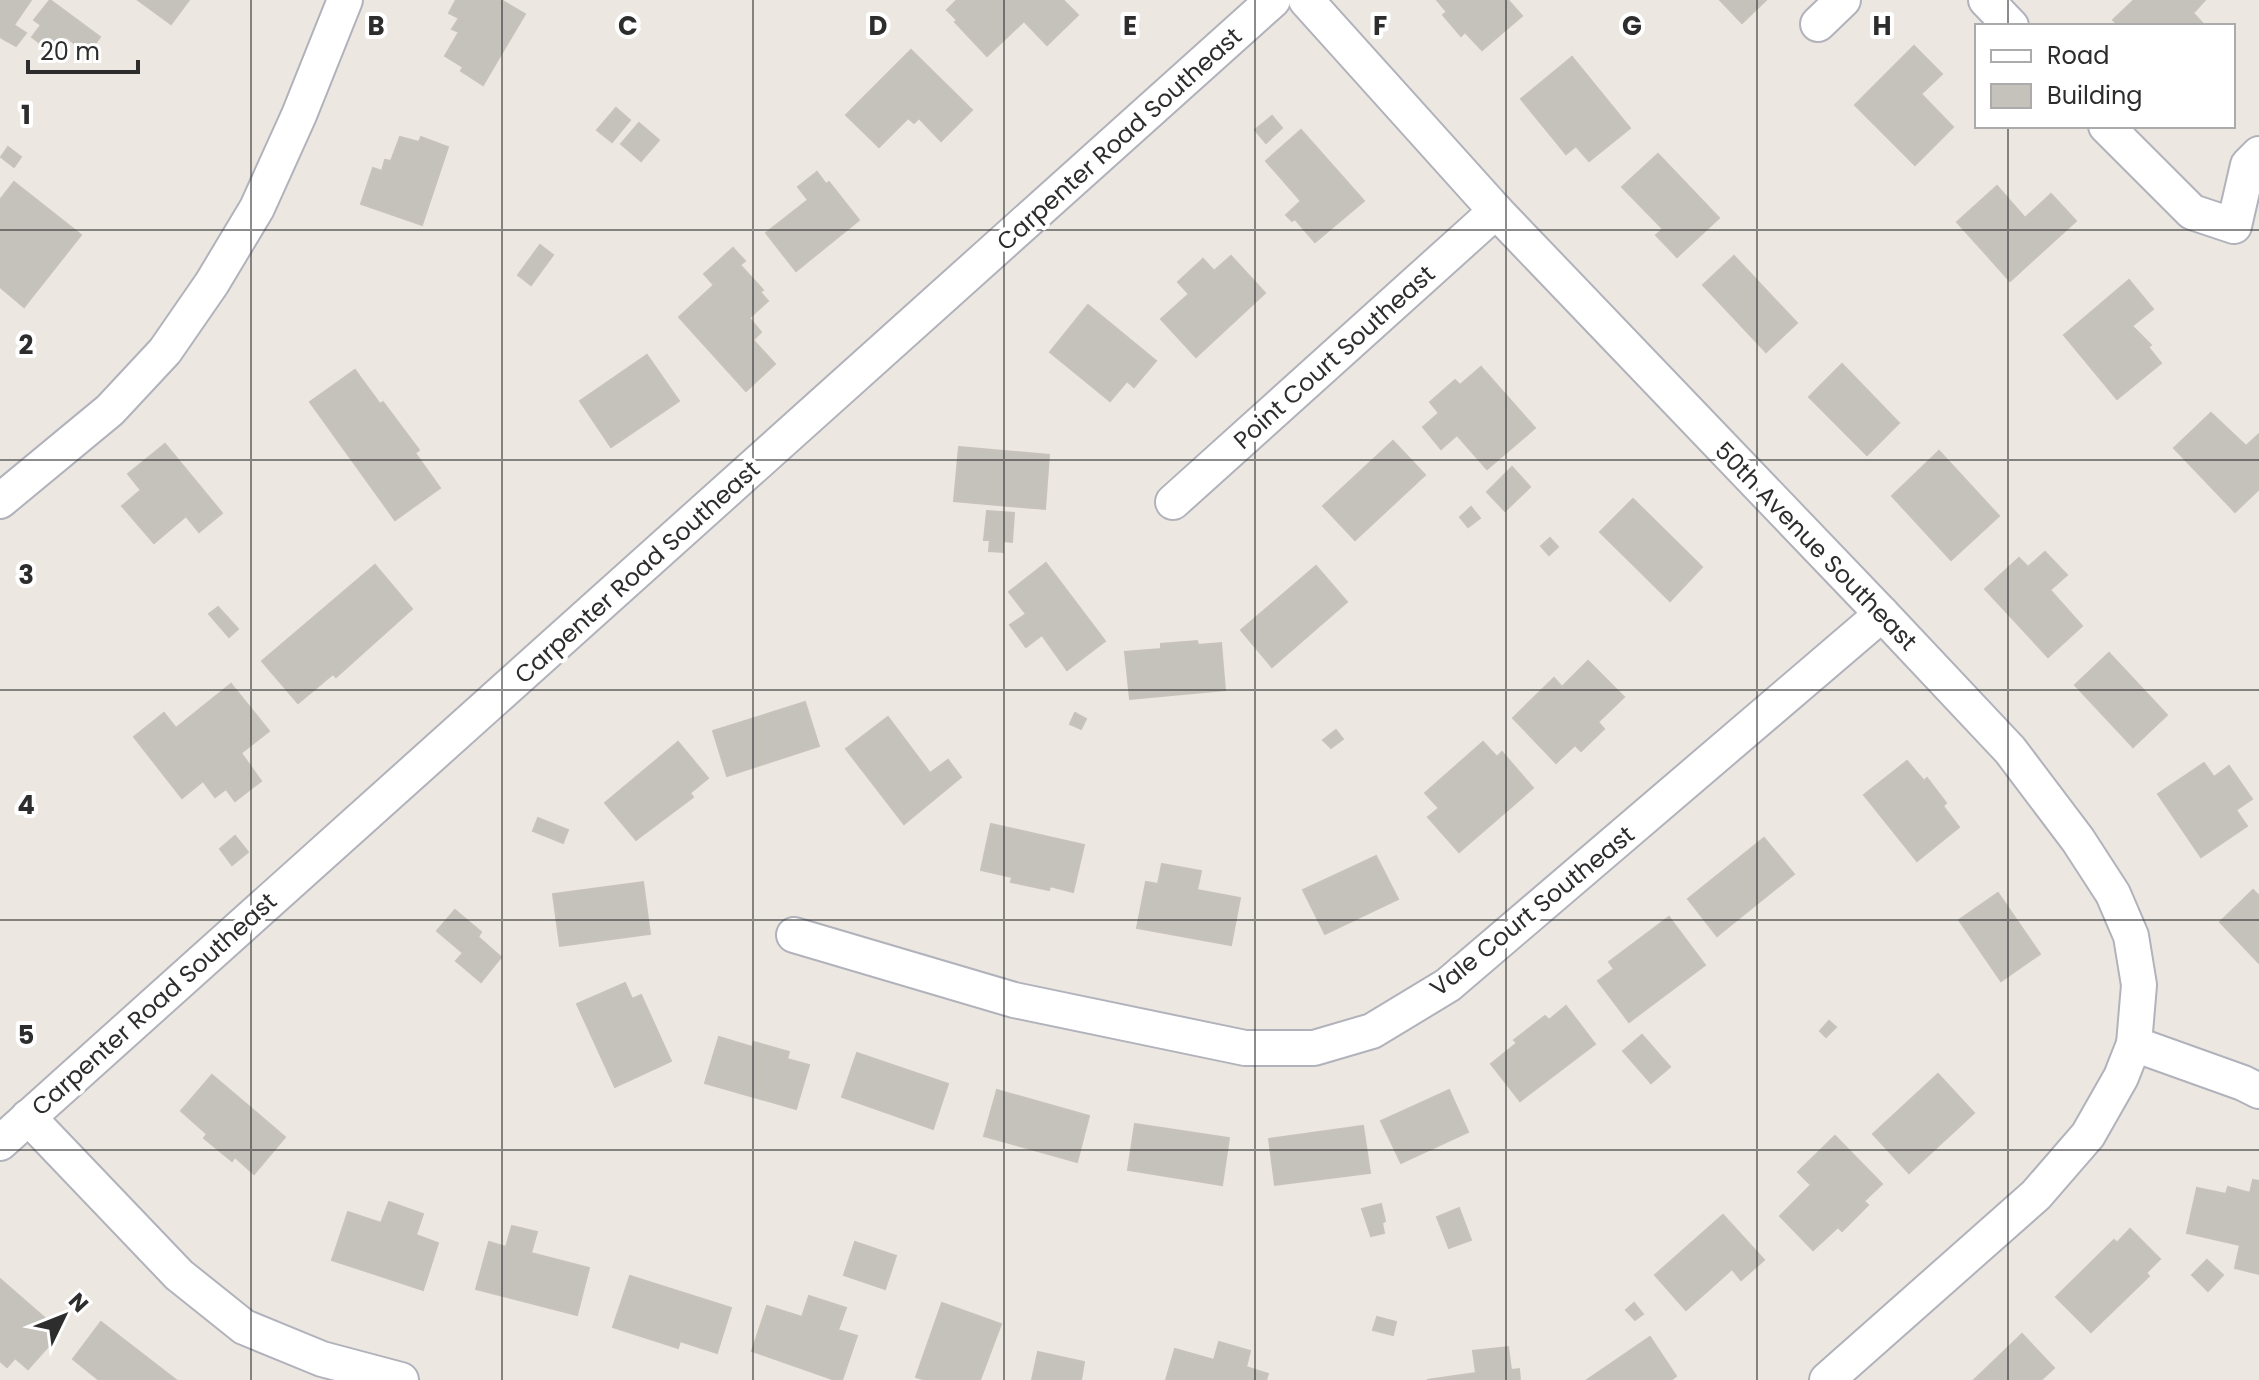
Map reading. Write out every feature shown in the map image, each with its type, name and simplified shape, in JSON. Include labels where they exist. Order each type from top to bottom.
[{"type":"street","points":[[0,501],[110,410],[165,351],[212,283],[257,208],[299,115],[345,0]]},
{"type":"street","name":"Carpenter Road Southeast","points":[[0,1143],[1273,0]]},
{"type":"street","name":"50th Avenue Southeast","points":[[1306,0],[1496,211],[2010,750],[2078,840],[2113,894],[2131,936],[2139,985],[2134,1044],[2121,1077],[2088,1135],[2036,1195],[1827,1380]]},
{"type":"street","points":[[1818,24],[1843,0]]},
{"type":"street","points":[[1986,0],[2009,24]]},
{"type":"street","points":[[2108,128],[2192,212],[2234,226],[2248,165],[2259,154]]},
{"type":"street","name":"Point Court Southeast","points":[[1173,502],[1496,211]]},
{"type":"street","name":"Vale Court Southeast","points":[[794,935],[1014,1000],[1245,1048],[1314,1048],[1372,1031],[1448,985],[1882,614]]},
{"type":"street","points":[[2134,1044],[2259,1091]]},
{"type":"street","points":[[28,1117],[179,1275],[244,1327],[322,1359],[401,1380]]},
{"type":"building","points":[[0,0],[31,0],[14,25],[26,33],[16,46],[0,37]]},
{"type":"building","points":[[50,0],[100,37],[88,54],[66,37],[54,54],[32,37],[41,25],[34,20]]},
{"type":"building","points":[[138,0],[189,0],[171,24]]},
{"type":"building","points":[[456,0],[501,0],[525,14],[483,85],[445,56],[459,32],[452,29],[459,18],[449,13]]},
{"type":"building","points":[[957,0],[1063,0],[1078,15],[1047,45],[1024,21],[987,56],[947,10]]},
{"type":"building","points":[[1437,0],[1508,0],[1522,16],[1482,50],[1465,32],[1461,36],[1443,15],[1447,12]]},
{"type":"building","points":[[1720,0],[1766,0],[1742,23]]},
{"type":"building","points":[[2134,0],[2205,0],[2193,13],[2203,24],[2118,24],[2113,20]]},
{"type":"building","points":[[1914,46],[1942,74],[1921,94],[1953,127],[1915,165],[1855,105]]},
{"type":"building","points":[[911,50],[972,110],[941,141],[919,118],[914,123],[908,118],[879,147],[846,115]]},
{"type":"building","points":[[1572,57],[1630,128],[1589,161],[1576,146],[1566,154],[1521,99]]},
{"type":"building","points":[[616,108],[630,120],[612,142],[597,130]]},
{"type":"building","points":[[1272,116],[1282,128],[1266,143],[1255,130]]},
{"type":"building","points":[[639,123],[659,140],[641,161],[621,144]]},
{"type":"building","points":[[1301,130],[1364,201],[1315,242],[1295,219],[1292,221],[1286,215],[1301,201],[1266,161]]},
{"type":"building","points":[[400,137],[419,142],[421,137],[448,147],[422,225],[361,204],[373,168],[382,171],[385,160],[391,161]]},
{"type":"building","points":[[8,147],[21,157],[14,167],[1,157]]},
{"type":"building","points":[[1658,154],[1719,218],[1677,257],[1656,235],[1663,229],[1622,187]]},
{"type":"building","points":[[817,172],[826,184],[829,182],[859,220],[796,271],[766,233],[808,200],[798,187]]},
{"type":"building","points":[[14,182],[81,235],[24,307],[0,287],[0,200]]},
{"type":"building","points":[[1997,186],[2025,218],[2051,194],[2076,221],[2010,281],[1957,222]]},
{"type":"building","points":[[540,245],[553,255],[531,285],[518,275]]},
{"type":"building","points":[[733,248],[745,261],[740,265],[763,290],[760,292],[768,301],[749,318],[761,332],[753,340],[775,364],[746,391],[679,317],[714,285],[704,274]]},
{"type":"building","points":[[1231,256],[1265,293],[1196,357],[1161,319],[1189,294],[1178,282],[1203,259],[1214,271]]},
{"type":"building","points":[[1734,256],[1797,323],[1766,352],[1703,285]]},
{"type":"building","points":[[2129,280],[2153,309],[2132,326],[2151,345],[2148,347],[2161,363],[2117,399],[2064,335]]},
{"type":"building","points":[[1088,305],[1156,361],[1134,387],[1127,381],[1110,401],[1050,352]]},
{"type":"building","points":[[647,355],[679,401],[611,447],[580,401]]},
{"type":"building","points":[[1842,364],[1899,423],[1867,455],[1809,397]]},
{"type":"building","points":[[1481,367],[1535,428],[1487,469],[1457,435],[1441,449],[1423,427],[1439,413],[1430,402],[1455,380],[1460,385]]},
{"type":"building","points":[[355,370],[419,450],[415,453],[440,488],[395,520],[310,402]]},
{"type":"building","points":[[2211,413],[2246,446],[2259,434],[2259,489],[2235,512],[2174,448]]},
{"type":"building","points":[[1393,441],[1425,475],[1355,540],[1323,506]]},
{"type":"building","points":[[165,444],[222,513],[199,532],[186,516],[154,543],[122,506],[141,490],[128,474]]},
{"type":"building","points":[[959,447],[1049,455],[1045,509],[954,501]]},
{"type":"building","points":[[1939,451],[1999,516],[1951,560],[1892,496]]},
{"type":"building","points":[[1512,467],[1530,487],[1505,511],[1487,492]]},
{"type":"building","points":[[1633,499],[1702,567],[1670,601],[1600,532]]},
{"type":"building","points":[[1471,507],[1480,518],[1468,527],[1460,517]]},
{"type":"building","points":[[987,511],[1014,513],[1012,542],[1003,541],[1003,552],[989,551],[990,540],[984,540]]},
{"type":"building","points":[[1550,538],[1558,547],[1549,555],[1541,546]]},
{"type":"building","points":[[2045,552],[2067,575],[2050,590],[2082,626],[2048,657],[1985,589],[2019,558],[2028,567]]},
{"type":"building","points":[[1046,563],[1105,641],[1067,670],[1042,635],[1026,647],[1010,625],[1026,614],[1009,592]]},
{"type":"building","points":[[375,565],[412,609],[336,677],[333,674],[298,703],[262,661]]},
{"type":"building","points":[[1316,566],[1347,602],[1272,667],[1241,630]]},
{"type":"building","points":[[218,607],[238,629],[229,637],[209,614]]},
{"type":"building","points":[[1197,641],[1198,645],[1221,643],[1225,690],[1130,699],[1125,652],[1161,649],[1161,644]]},
{"type":"building","points":[[2109,653],[2167,715],[2133,747],[2075,685]]},
{"type":"building","points":[[1588,661],[1624,697],[1598,722],[1604,729],[1581,751],[1575,745],[1556,763],[1513,718],[1554,678],[1562,687]]},
{"type":"building","points":[[231,684],[269,731],[241,753],[261,781],[235,801],[226,789],[215,797],[203,781],[182,798],[134,737],[164,713],[176,728]]},
{"type":"building","points":[[805,702],[819,746],[727,776],[713,731]]},
{"type":"building","points":[[1075,713],[1086,719],[1081,729],[1070,724]]},
{"type":"building","points":[[888,717],[930,773],[948,760],[961,777],[904,824],[846,749]]},
{"type":"building","points":[[1336,730],[1343,739],[1331,748],[1323,740]]},
{"type":"building","points":[[678,742],[708,778],[690,793],[693,797],[636,840],[605,803]]},
{"type":"building","points":[[1483,742],[1497,757],[1502,752],[1533,788],[1459,852],[1428,817],[1439,808],[1425,793]]},
{"type":"building","points":[[1907,761],[1924,781],[1927,778],[1959,827],[1917,861],[1864,795]]},
{"type":"building","points":[[2204,763],[2214,777],[2229,766],[2252,799],[2236,810],[2247,826],[2201,857],[2158,794]]},
{"type":"building","points":[[538,818],[568,830],[563,843],[533,831]]},
{"type":"building","points":[[991,824],[1084,845],[1073,892],[1011,882],[1012,877],[981,870]]},
{"type":"building","points":[[235,836],[248,852],[232,865],[220,849]]},
{"type":"building","points":[[1764,838],[1794,874],[1717,936],[1688,899]]},
{"type":"building","points":[[1376,856],[1398,899],[1325,934],[1303,890]]},
{"type":"building","points":[[1162,864],[1201,871],[1197,890],[1240,898],[1231,945],[1137,928],[1146,882],[1158,884]]},
{"type":"building","points":[[643,882],[650,934],[560,946],[553,894]]},
{"type":"building","points":[[2253,890],[2259,896],[2259,963],[2220,922]]},
{"type":"building","points":[[1998,893],[2040,954],[2001,981],[1959,920]]},
{"type":"building","points":[[455,910],[481,932],[478,937],[501,957],[481,982],[456,961],[463,953],[437,931]]},
{"type":"building","points":[[1669,917],[1705,965],[1629,1022],[1598,981],[1614,969],[1609,962]]},
{"type":"building","points":[[625,983],[632,999],[641,995],[671,1061],[615,1087],[577,1004]]},
{"type":"building","points":[[1566,1006],[1595,1044],[1520,1101],[1491,1064],[1517,1043],[1514,1040],[1545,1016],[1549,1020]]},
{"type":"building","points":[[1829,1021],[1836,1027],[1826,1037],[1820,1031]]},
{"type":"building","points":[[1642,1035],[1670,1067],[1651,1083],[1623,1051]]},
{"type":"building","points":[[719,1037],[752,1047],[754,1042],[789,1052],[787,1059],[809,1065],[796,1109],[705,1083]]},
{"type":"building","points":[[857,1053],[948,1084],[933,1129],[842,1097]]},
{"type":"building","points":[[1938,1074],[1974,1113],[1909,1173],[1873,1134]]},
{"type":"building","points":[[212,1075],[285,1137],[254,1174],[235,1157],[232,1161],[204,1138],[207,1134],[181,1111]]},
{"type":"building","points":[[997,1090],[1089,1116],[1077,1162],[984,1136]]},
{"type":"building","points":[[1449,1090],[1468,1132],[1401,1163],[1381,1121]]},
{"type":"building","points":[[1135,1124],[1229,1138],[1222,1185],[1128,1170]]},
{"type":"building","points":[[1363,1126],[1370,1173],[1275,1185],[1269,1139]]},
{"type":"building","points":[[1835,1136],[1882,1184],[1864,1201],[1868,1205],[1842,1231],[1838,1227],[1813,1250],[1780,1216],[1811,1185],[1798,1172]]},
{"type":"building","points":[[2253,1180],[2259,1181],[2259,1274],[2235,1268],[2240,1245],[2187,1233],[2197,1188],[2226,1194],[2228,1187],[2250,1193]]},
{"type":"building","points":[[389,1202],[423,1214],[416,1235],[438,1243],[423,1290],[332,1260],[348,1212],[381,1223]]},
{"type":"building","points":[[1381,1204],[1384,1233],[1371,1236],[1362,1209]]},
{"type":"building","points":[[1459,1208],[1471,1240],[1449,1248],[1437,1217]]},
{"type":"building","points":[[1723,1215],[1764,1260],[1741,1280],[1732,1269],[1686,1310],[1655,1275]]},
{"type":"building","points":[[512,1226],[537,1232],[531,1253],[589,1268],[577,1315],[476,1289],[489,1242],[506,1247]]},
{"type":"building","points":[[2130,1229],[2160,1259],[2146,1273],[2149,1276],[2091,1332],[2056,1297],[2114,1240],[2117,1243]]},
{"type":"building","points":[[855,1242],[896,1256],[885,1289],[844,1275]]},
{"type":"building","points":[[2207,1260],[2223,1275],[2208,1291],[2192,1275]]},
{"type":"building","points":[[630,1276],[731,1308],[717,1353],[680,1341],[678,1348],[613,1327]]},
{"type":"building","points":[[0,1279],[61,1332],[28,1369],[15,1358],[7,1367],[0,1361]]},
{"type":"building","points":[[809,1296],[846,1308],[838,1330],[857,1336],[842,1380],[752,1351],[767,1306],[802,1317]]},
{"type":"building","points":[[942,1303],[1001,1324],[980,1380],[926,1380],[916,1377]]},
{"type":"building","points":[[1634,1303],[1643,1314],[1635,1320],[1626,1310]]},
{"type":"building","points":[[1377,1317],[1396,1322],[1393,1335],[1373,1330]]},
{"type":"building","points":[[101,1322],[176,1380],[99,1380],[73,1359]]},
{"type":"building","points":[[2022,1334],[2054,1368],[2041,1380],[1974,1380]]},
{"type":"building","points":[[1650,1337],[1676,1376],[1671,1380],[1587,1380]]},
{"type":"building","points":[[1219,1342],[1250,1351],[1246,1367],[1268,1374],[1266,1380],[1166,1380],[1175,1349],[1214,1360]]},
{"type":"building","points":[[1508,1347],[1511,1370],[1519,1369],[1520,1380],[1427,1380],[1476,1373],[1473,1351]]},
{"type":"building","points":[[1038,1352],[1084,1362],[1081,1380],[1032,1380]]}]
